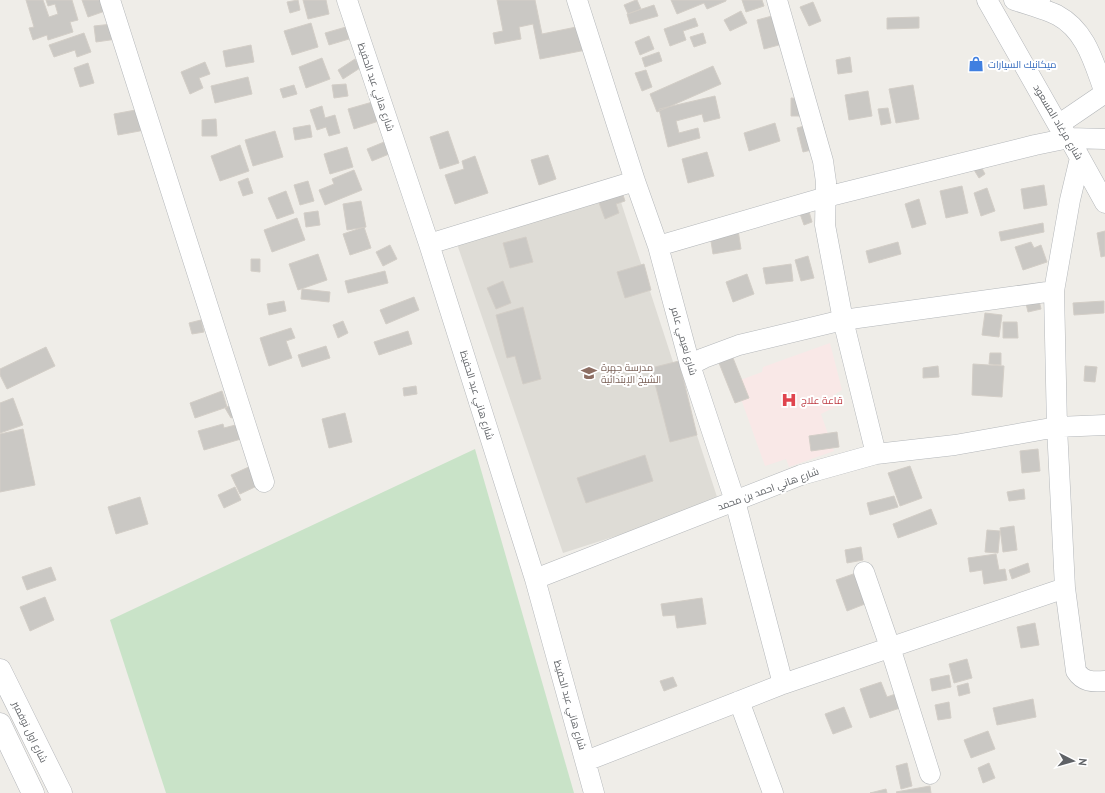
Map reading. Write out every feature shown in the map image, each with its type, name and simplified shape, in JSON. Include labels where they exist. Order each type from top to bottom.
[{"type":"main road","name":"شارع اول نوفمبر","points":[[0,670],[61,793]]},
{"type":"main road","points":[[0,724],[33,793]]},
{"type":"street","points":[[110,0],[264,482]]},
{"type":"street","name":"شارع هاني عبد الحفيظ","points":[[347,0],[429,244],[535,579],[594,793]]},
{"type":"street","name":"شارع نعيمي عامر","points":[[577,0],[635,181],[658,246],[690,364],[735,501],[783,684]]},
{"type":"street","points":[[777,0],[823,161],[826,178],[825,225],[843,320],[876,454]]},
{"type":"street","name":"شارع مرغاد المسعود","points":[[987,0],[1105,203]]},
{"type":"street","points":[[658,246],[826,197],[1028,147],[1064,131],[1105,93],[1086,45],[1081,36],[1071,25],[1036,3],[1014,0]]},
{"type":"street","points":[[1064,131],[1105,138]]},
{"type":"street","points":[[1080,158],[1070,200],[1054,291],[1057,427],[1065,588],[1076,671],[1085,680],[1097,682],[1105,681]]},
{"type":"street","points":[[429,244],[635,181]]},
{"type":"street","points":[[690,364],[739,345],[843,320],[1054,291]]},
{"type":"street","name":"شارع هاني احمد بن محمد","points":[[535,579],[801,475],[876,454],[955,445],[1057,427],[1105,425]]},
{"type":"street","points":[[864,572],[890,647],[930,774]]},
{"type":"street","points":[[586,761],[783,684],[1065,588]]},
{"type":"street","points":[[740,701],[773,793]]},
{"type":"shaded area","name":"مدرسة جهرة الشيخ الإبتدائية","points":[[619,196],[719,503],[563,553],[457,244]]},
{"type":"shaded area","name":"قاعة علاج","points":[[830,343],[842,390],[834,395],[837,406],[821,414],[834,451],[789,467],[786,459],[765,466],[735,382],[762,372],[763,367]]},
{"type":"green space","points":[[475,449],[574,793],[166,793],[110,620]]},
{"type":"building","points":[[26,0],[43,0],[49,17],[58,14],[55,4],[48,6],[46,0],[72,0],[78,20],[70,22],[73,32],[48,40],[47,35],[33,40],[29,28],[34,27]]},
{"type":"building","points":[[82,0],[117,0],[108,10],[88,17]]},
{"type":"building","points":[[298,0],[300,10],[290,13],[287,2]]},
{"type":"building","points":[[303,0],[326,0],[329,14],[308,19]]},
{"type":"building","points":[[497,0],[535,0],[542,34],[586,25],[591,49],[540,59],[533,24],[519,27],[521,39],[495,44],[493,33],[503,31]]},
{"type":"building","points":[[636,0],[641,9],[628,14],[624,5]]},
{"type":"building","points":[[671,0],[726,1],[707,9],[704,3],[677,14]]},
{"type":"building","points":[[742,0],[762,0],[764,6],[746,12]]},
{"type":"building","points":[[813,2],[821,21],[809,26],[800,7]]},
{"type":"building","points":[[654,5],[658,16],[630,24],[627,14]]},
{"type":"building","points":[[741,11],[747,23],[730,31],[724,20]]},
{"type":"building","points":[[772,16],[790,42],[764,49],[757,20]]},
{"type":"building","points":[[919,17],[919,28],[887,29],[887,18]]},
{"type":"building","points":[[695,18],[698,26],[683,31],[686,40],[670,46],[664,29]]},
{"type":"building","points":[[122,23],[124,38],[96,42],[94,26]]},
{"type":"building","points":[[311,23],[318,47],[292,55],[284,31]]},
{"type":"building","points":[[346,27],[349,39],[329,45],[325,33]]},
{"type":"building","points":[[84,33],[91,52],[77,57],[75,50],[54,57],[49,45]]},
{"type":"building","points":[[703,33],[706,43],[694,47],[690,37]]},
{"type":"building","points":[[649,36],[654,49],[640,55],[635,42]]},
{"type":"building","points":[[251,45],[254,62],[226,67],[223,51]]},
{"type":"building","points":[[659,52],[662,61],[645,67],[642,58]]},
{"type":"building","points":[[850,57],[852,72],[838,74],[836,60]]},
{"type":"building","points":[[322,58],[330,79],[306,88],[299,67]]},
{"type":"building","points":[[355,59],[360,68],[343,79],[338,70]]},
{"type":"building","points":[[205,62],[210,74],[199,78],[203,88],[190,94],[181,72]]},
{"type":"building","points":[[88,63],[94,83],[80,87],[74,68]]},
{"type":"building","points":[[713,66],[721,84],[657,112],[650,94]]},
{"type":"building","points":[[646,70],[652,87],[642,91],[635,73]]},
{"type":"building","points":[[248,77],[252,94],[215,103],[211,86]]},
{"type":"building","points":[[346,84],[348,96],[334,98],[332,85]]},
{"type":"building","points":[[294,85],[297,94],[283,98],[280,89]]},
{"type":"building","points":[[913,85],[919,119],[896,123],[889,89]]},
{"type":"building","points":[[868,91],[872,116],[849,120],[845,95]]},
{"type":"building","points":[[715,96],[720,118],[704,122],[702,114],[676,121],[679,133],[698,128],[700,138],[668,147],[659,109]]},
{"type":"building","points":[[791,98],[811,99],[811,116],[791,116]]},
{"type":"building","points":[[376,101],[382,120],[354,129],[348,109]]},
{"type":"building","points":[[322,106],[325,118],[335,115],[340,133],[329,136],[326,127],[317,130],[310,110]]},
{"type":"building","points":[[888,108],[891,123],[881,125],[878,109]]},
{"type":"building","points":[[141,109],[145,130],[118,135],[114,114]]},
{"type":"building","points":[[216,119],[217,136],[202,136],[202,120]]},
{"type":"building","points":[[822,121],[828,146],[803,152],[797,128]]},
{"type":"building","points":[[775,123],[780,141],[749,151],[744,133]]},
{"type":"building","points":[[310,125],[312,137],[295,140],[293,128]]},
{"type":"building","points":[[275,131],[283,157],[253,166],[245,140]]},
{"type":"building","points":[[448,131],[459,163],[440,169],[430,137]]},
{"type":"building","points":[[389,140],[394,152],[372,161],[367,149]]},
{"type":"building","points":[[240,145],[249,171],[220,181],[211,156]]},
{"type":"building","points":[[347,147],[353,167],[330,174],[324,154]]},
{"type":"building","points":[[707,152],[714,176],[688,183],[682,159]]},
{"type":"building","points":[[548,155],[556,179],[539,185],[531,160]]},
{"type":"building","points":[[475,156],[488,193],[455,204],[445,175],[464,169],[462,161]]},
{"type":"building","points":[[978,161],[985,174],[979,178],[971,165]]},
{"type":"building","points":[[354,170],[362,190],[325,205],[319,190],[334,184],[332,179]]},
{"type":"building","points":[[248,178],[253,193],[243,196],[238,182]]},
{"type":"building","points":[[308,181],[314,201],[300,205],[294,185]]},
{"type":"building","points":[[619,183],[625,201],[616,204],[619,213],[605,219],[595,192]]},
{"type":"building","points":[[1044,185],[1047,205],[1024,209],[1021,189]]},
{"type":"building","points":[[962,186],[968,213],[946,218],[940,191]]},
{"type":"building","points":[[987,188],[995,211],[981,216],[974,193]]},
{"type":"building","points":[[286,191],[294,213],[277,219],[268,198]]},
{"type":"building","points":[[919,199],[926,224],[912,228],[905,204]]},
{"type":"building","points":[[361,201],[366,227],[347,230],[343,204]]},
{"type":"building","points":[[808,208],[812,222],[804,225],[799,211]]},
{"type":"building","points":[[318,211],[320,225],[306,227],[304,213]]},
{"type":"building","points":[[297,218],[305,240],[272,252],[264,230]]},
{"type":"building","points":[[1043,223],[1044,232],[1001,241],[999,232]]},
{"type":"building","points":[[364,227],[371,248],[350,255],[343,234]]},
{"type":"building","points":[[738,230],[741,249],[713,254],[710,235]]},
{"type":"building","points":[[1105,231],[1105,256],[1101,257],[1097,233]]},
{"type":"building","points":[[526,237],[533,262],[510,268],[503,243]]},
{"type":"building","points":[[898,242],[901,254],[869,263],[866,251]]},
{"type":"building","points":[[1031,242],[1034,248],[1041,245],[1047,262],[1023,270],[1015,247]]},
{"type":"building","points":[[390,245],[397,259],[383,266],[376,252]]},
{"type":"building","points":[[318,254],[327,280],[298,290],[289,264]]},
{"type":"building","points":[[808,256],[814,278],[801,281],[795,260]]},
{"type":"building","points":[[251,259],[260,259],[260,272],[251,271]]},
{"type":"building","points":[[644,264],[651,290],[625,298],[617,272]]},
{"type":"building","points":[[791,264],[793,281],[766,284],[763,268]]},
{"type":"building","points":[[385,271],[388,283],[348,293],[345,281]]},
{"type":"building","points":[[747,274],[754,294],[733,302],[726,282]]},
{"type":"building","points":[[503,281],[511,303],[496,309],[487,288]]},
{"type":"building","points":[[302,289],[330,292],[329,302],[301,299]]},
{"type":"building","points":[[1037,292],[1041,309],[1028,312],[1024,295]]},
{"type":"building","points":[[414,297],[419,310],[386,324],[380,310]]},
{"type":"building","points":[[284,301],[286,311],[269,315],[267,304]]},
{"type":"building","points":[[1104,301],[1104,313],[1074,315],[1073,303]]},
{"type":"building","points":[[523,307],[541,379],[523,384],[515,356],[507,358],[496,315]]},
{"type":"building","points":[[985,313],[1002,315],[999,337],[982,335]]},
{"type":"building","points":[[201,320],[204,332],[192,334],[189,323]]},
{"type":"building","points":[[343,321],[348,333],[338,338],[333,325]]},
{"type":"building","points":[[1003,322],[1017,322],[1018,338],[1003,338]]},
{"type":"building","points":[[291,328],[295,338],[286,341],[292,358],[269,366],[260,338]]},
{"type":"building","points":[[408,331],[412,344],[379,355],[374,342]]},
{"type":"building","points":[[326,346],[330,358],[302,367],[298,355]]},
{"type":"building","points":[[46,347],[55,366],[7,389],[0,375],[0,369]]},
{"type":"building","points":[[990,353],[1001,353],[1001,365],[989,364]]},
{"type":"building","points":[[733,358],[749,398],[735,403],[719,363]]},
{"type":"building","points":[[679,361],[697,435],[670,442],[651,368]]},
{"type":"building","points":[[973,364],[1004,366],[1002,397],[972,395]]},
{"type":"building","points":[[938,366],[939,377],[923,378],[923,368]]},
{"type":"building","points":[[1085,366],[1097,367],[1095,382],[1084,381]]},
{"type":"building","points":[[416,386],[417,394],[404,396],[403,388]]},
{"type":"building","points":[[222,391],[227,407],[195,418],[190,403]]},
{"type":"building","points":[[13,398],[23,425],[0,433],[0,403]]},
{"type":"building","points":[[240,401],[245,411],[231,418],[225,408]]},
{"type":"building","points":[[345,413],[352,442],[329,448],[322,419]]},
{"type":"building","points":[[247,422],[251,436],[204,450],[198,431],[223,424],[224,428]]},
{"type":"building","points":[[23,429],[35,485],[0,492],[0,434]]},
{"type":"building","points":[[837,432],[839,447],[811,451],[809,436]]},
{"type":"building","points":[[1038,449],[1040,471],[1022,473],[1020,451]]},
{"type":"building","points":[[645,455],[653,481],[586,503],[577,478]]},
{"type":"building","points":[[251,466],[259,485],[240,494],[231,475]]},
{"type":"building","points":[[910,466],[922,498],[900,506],[888,473]]},
{"type":"building","points":[[235,487],[241,500],[224,508],[218,495]]},
{"type":"building","points":[[1024,489],[1025,499],[1009,501],[1007,492]]},
{"type":"building","points":[[894,496],[898,507],[870,515],[867,503]]},
{"type":"building","points":[[140,497],[148,524],[116,534],[108,507]]},
{"type":"building","points":[[931,509],[937,524],[898,538],[893,524]]},
{"type":"building","points":[[1014,526],[1017,550],[1003,552],[1000,528]]},
{"type":"building","points":[[987,530],[1000,531],[998,553],[985,552]]},
{"type":"building","points":[[861,547],[863,560],[847,563],[845,550]]},
{"type":"building","points":[[996,554],[999,570],[1005,569],[1007,580],[984,584],[982,570],[970,572],[968,558]]},
{"type":"building","points":[[1028,563],[1030,572],[1012,579],[1009,570]]},
{"type":"building","points":[[51,567],[56,580],[27,590],[22,577]]},
{"type":"building","points":[[859,572],[870,602],[847,611],[836,580]]},
{"type":"building","points":[[45,597],[54,620],[30,631],[20,607]]},
{"type":"building","points":[[702,598],[706,624],[677,628],[675,615],[663,616],[661,604]]},
{"type":"building","points":[[1035,623],[1039,645],[1021,648],[1017,627]]},
{"type":"building","points":[[967,659],[972,678],[954,683],[949,664]]},
{"type":"building","points":[[949,675],[951,687],[932,691],[930,679]]},
{"type":"building","points":[[673,677],[677,686],[664,691],[660,681]]},
{"type":"building","points":[[881,682],[887,697],[901,692],[906,706],[870,718],[860,689]]},
{"type":"building","points":[[968,683],[970,693],[959,696],[957,686]]},
{"type":"building","points":[[1033,699],[1036,717],[997,725],[993,708]]},
{"type":"building","points":[[949,702],[951,718],[938,720],[935,705]]},
{"type":"building","points":[[844,707],[852,727],[833,734],[825,714]]},
{"type":"building","points":[[988,731],[995,749],[971,758],[964,740]]},
{"type":"building","points":[[907,763],[912,786],[901,789],[896,766]]},
{"type":"building","points":[[989,763],[995,778],[983,783],[978,768]]},
{"type":"building","points":[[930,786],[931,793],[896,792]]},
{"type":"building","points":[[886,789],[887,793],[870,793]]},
{"type":"place","name":"ميكانيك السيارات","points":[[976,64]]},
{"type":"place","name":"مدرسة جهرة الشيخ الإبتدائية","points":[[589,373]]},
{"type":"place","name":"قاعة علاج","points":[[789,400]]}]
